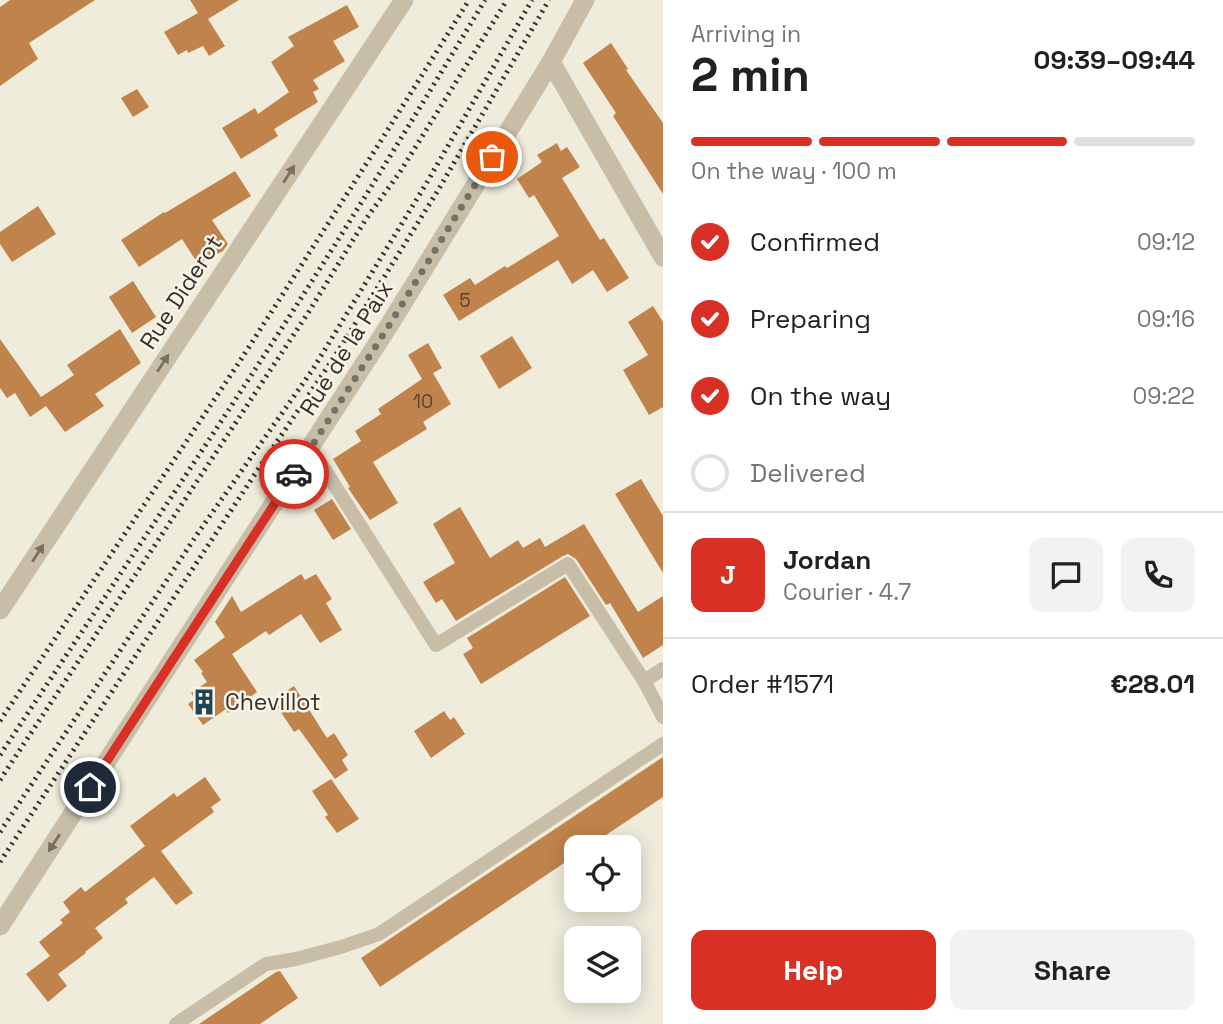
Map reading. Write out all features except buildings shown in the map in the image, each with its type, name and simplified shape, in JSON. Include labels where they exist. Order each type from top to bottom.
[{"type":"street","name":"Rue Diderot","points":[[0,610],[404,0]]},
{"type":"street","name":"Rue de la Paix","points":[[0,926],[390,324],[551,62],[585,0]]},
{"type":"street","points":[[551,62],[663,257]]},
{"type":"lane","points":[[310,449],[436,645],[568,564],[644,681],[663,717]]},
{"type":"lane","points":[[644,681],[663,669]]},
{"type":"lane","points":[[176,1024],[266,964],[296,959],[379,934],[663,744]]},
{"type":"railway","points":[[0,721],[240,361],[469,0]]},
{"type":"railway","points":[[0,755],[298,303],[485,0]]},
{"type":"railway","points":[[0,780],[308,313],[366,219],[400,172],[507,0]]},
{"type":"railway","points":[[0,832],[198,533],[313,369],[426,184],[532,0]]},
{"type":"railway","points":[[0,862],[335,356],[437,192],[549,0]]},
{"type":"way so far","points":[[294,474],[492,157]]},
{"type":"place","name":"Chevillot","points":[[204,702]]},
{"type":"route","points":[[90,787],[294,474]]}]
